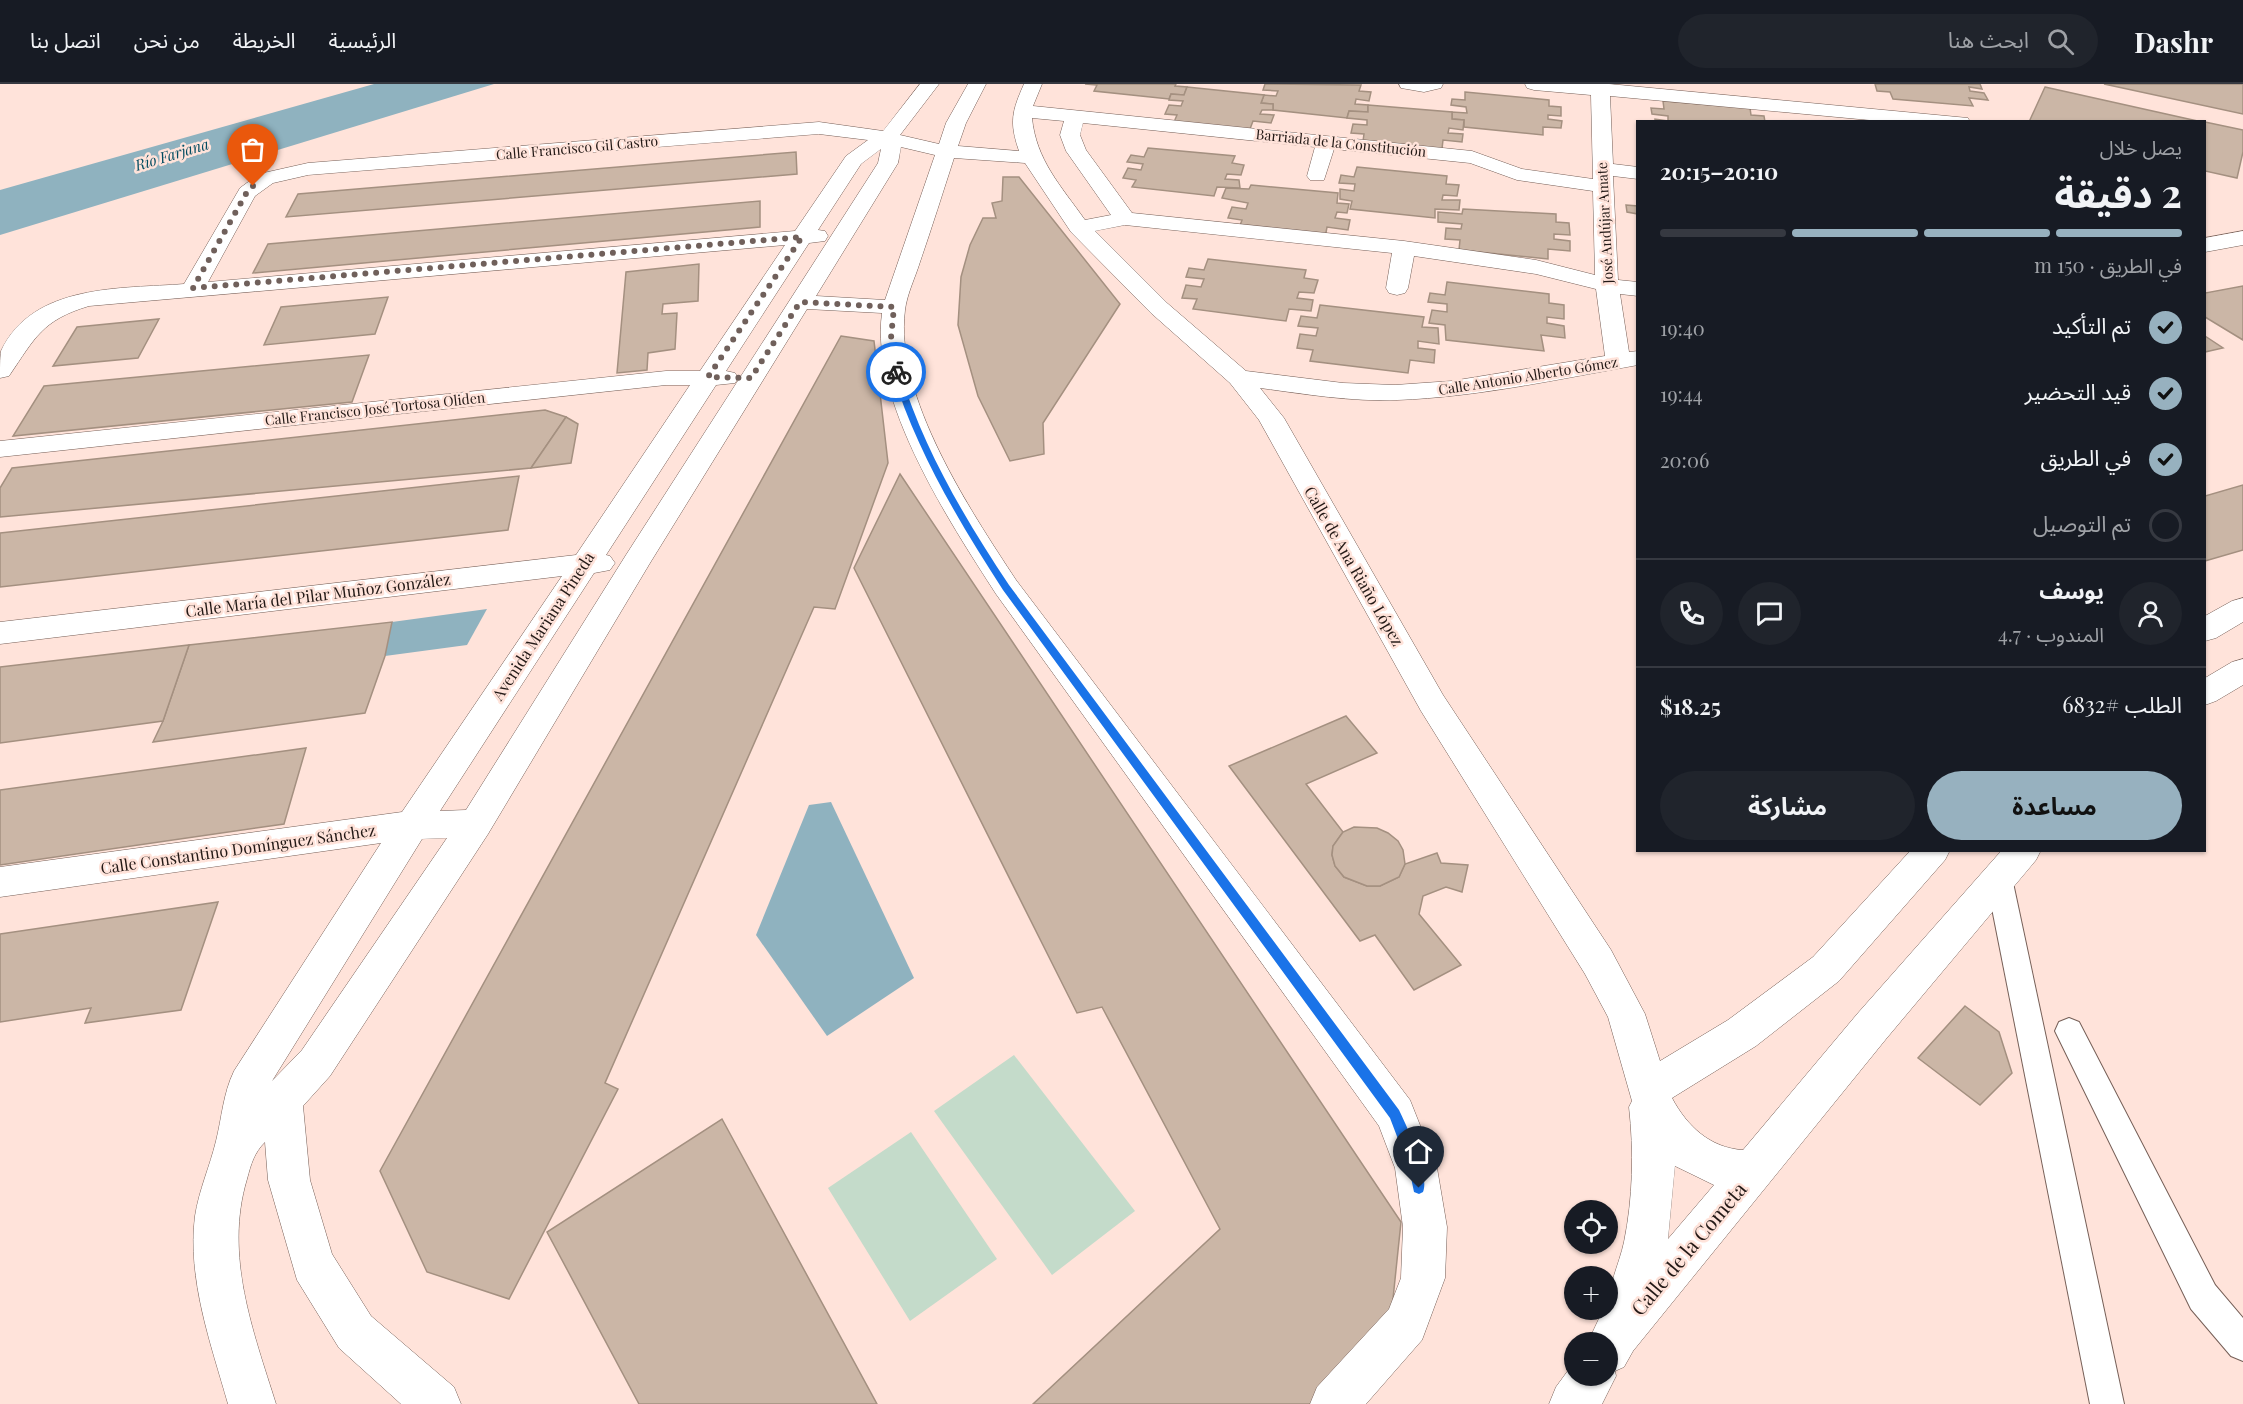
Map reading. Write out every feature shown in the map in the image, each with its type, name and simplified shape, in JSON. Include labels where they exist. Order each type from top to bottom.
[{"type":"street","name":"Avenida Mariana Pineda","points":[[252,1404],[227,1317],[216,1230],[224,1181],[237,1140],[241,1103],[258,1065],[412,825],[859,153],[888,138],[930,84]]},
{"type":"street","points":[[977,84],[961,112],[946,151],[894,307],[891,338],[895,369],[906,406],[925,447],[975,540],[1006,587],[1395,1114],[1416,1168],[1425,1227],[1423,1278],[1406,1324],[1334,1404]]},
{"type":"street","name":"Calle de Ana Riaño López","points":[[1033,84],[1022,111],[1022,129],[1031,158],[1079,228],[1159,308],[1239,378],[1271,418],[1432,703],[1598,962],[1626,1014],[1648,1090]]},
{"type":"street","points":[[1408,84],[1434,84]]},
{"type":"street","points":[[1534,84],[1600,87],[1940,120]]},
{"type":"street","name":"José Andújar Amate","points":[[1600,87],[1607,285],[1628,360]]},
{"type":"street","name":"Barriada de la Constitución","points":[[1022,111],[1472,157],[1517,174],[1602,177],[1636,173]]},
{"type":"street","points":[[1075,117],[1070,135],[1076,151],[1125,219]]},
{"type":"street","name":"Calle Francisco Gil Castro","points":[[193,288],[247,192],[266,178],[308,169],[819,128],[888,138],[946,151],[1031,158]]},
{"type":"street","points":[[237,1140],[282,1100],[316,1063],[476,824],[636,562],[888,164],[891,148],[888,138]]},
{"type":"street","points":[[1317,176],[1326,141]]},
{"type":"street","points":[[1515,198],[1517,174]]},
{"type":"street","points":[[1079,228],[1125,219],[1404,248],[1552,270],[1607,285],[1636,289]]},
{"type":"street","points":[[0,370],[29,328],[42,315],[60,306],[87,299],[193,288],[802,237],[844,236]]},
{"type":"street","points":[[2206,245],[2243,238]]},
{"type":"street","points":[[1397,288],[1404,248]]},
{"type":"street","points":[[800,302],[894,307]]},
{"type":"street","name":"Calle Antonio Alberto Gómez","points":[[1239,378],[1343,391],[1395,393],[1452,389],[1628,360]]},
{"type":"street","name":"Calle Francisco José Tortosa Oliden","points":[[0,449],[654,380],[708,377],[751,378]]},
{"type":"street","name":"Calle María del Pilar Muñoz González","points":[[0,633],[584,564],[636,562]]},
{"type":"street","points":[[2206,629],[2243,608]]},
{"type":"street","points":[[2206,692],[2243,670]]},
{"type":"street","name":"Calle Constantino Domínguez Sánchez","points":[[0,882],[412,825],[476,824]]},
{"type":"street","points":[[1753,1171],[1732,1170],[1691,1153],[1669,1132],[1654,1107],[1648,1090],[1742,1033],[1826,969],[1931,852]]},
{"type":"street","name":"Calle de la Cometa","points":[[1618,1337],[1872,1026],[2011,864]]},
{"type":"street","name":"Calle de la Cometa","points":[[1617,1332],[1646,1242],[1655,1152],[1648,1090]]},
{"type":"street","points":[[282,1100],[289,1180],[313,1264],[356,1332],[437,1404]]},
{"type":"street","points":[[1573,1404],[1586,1386]]},
{"type":"lane","points":[[2011,864],[2107,1404]]},
{"type":"lane","points":[[2069,1031],[2203,1297],[2243,1344]]},
{"type":"green space","points":[[1014,1055],[1135,1211],[1052,1275],[934,1111]]},
{"type":"green space","points":[[911,1132],[997,1259],[910,1321],[828,1188]]},
{"type":"water","name":"Río Farjana","points":[[374,84],[494,84],[0,235],[0,190]]},
{"type":"water","points":[[487,609],[467,645],[385,656],[392,622]]},
{"type":"water","points":[[831,802],[914,978],[827,1036],[756,935],[809,805]]},
{"type":"building","points":[[1085,84],[1176,84],[1175,86],[1187,87],[1184,95],[1171,94],[1169,99],[1094,91],[1097,85]]},
{"type":"building","points":[[1265,84],[1361,85],[1359,91],[1371,92],[1369,101],[1356,99],[1355,104],[1368,105],[1368,112],[1349,111],[1347,118],[1273,110],[1273,104],[1261,103],[1264,95],[1276,96],[1278,91],[1263,90]]},
{"type":"building","points":[[1875,84],[1980,84],[1982,89],[1969,87],[1970,91],[1984,93],[1988,100],[1969,98],[1973,106],[1893,99],[1890,92],[1877,91]]},
{"type":"building","points":[[2104,84],[2243,84],[2243,114]]},
{"type":"building","points":[[1187,87],[1264,95],[1261,103],[1273,104],[1273,110],[1262,110],[1260,114],[1274,115],[1271,123],[1253,121],[1250,129],[1174,122],[1177,115],[1165,114],[1169,105],[1181,106],[1183,101],[1169,100],[1171,94],[1184,95]]},
{"type":"building","points":[[2045,87],[2193,120],[2030,120]]},
{"type":"building","points":[[1465,92],[1549,100],[1549,106],[1561,107],[1561,116],[1548,115],[1548,119],[1562,121],[1561,128],[1543,127],[1543,135],[1464,127],[1464,120],[1452,119],[1452,112],[1467,113],[1466,107],[1451,105],[1452,99],[1465,100]]},
{"type":"building","points":[[1663,101],[1750,108],[1751,115],[1764,116],[1765,120],[1668,120],[1668,116],[1652,114],[1651,108],[1664,109]]},
{"type":"building","points":[[1368,105],[1452,112],[1452,119],[1464,120],[1463,130],[1449,128],[1448,133],[1463,134],[1462,142],[1443,140],[1442,149],[1363,141],[1364,134],[1351,133],[1353,124],[1367,125],[1367,120],[1347,118],[1349,111],[1368,112]]},
{"type":"building","points":[[2206,122],[2243,130],[2243,152],[2237,178],[2206,171]]},
{"type":"building","points":[[1148,148],[1235,156],[1232,163],[1244,165],[1241,175],[1227,174],[1225,179],[1239,180],[1240,188],[1217,187],[1214,196],[1132,187],[1136,180],[1123,178],[1128,168],[1141,170],[1143,164],[1127,162],[1131,155],[1144,157]]},
{"type":"building","points":[[796,152],[797,174],[286,217],[298,194]]},
{"type":"building","points":[[1357,167],[1447,176],[1446,184],[1459,185],[1457,196],[1443,195],[1442,200],[1460,200],[1459,210],[1435,209],[1435,218],[1350,209],[1352,201],[1340,199],[1340,189],[1354,191],[1355,184],[1339,183],[1341,175],[1354,177]]},
{"type":"building","points":[[1003,177],[1019,177],[1120,304],[1043,423],[1044,454],[1010,461],[978,396],[958,325],[961,277],[970,245],[983,218],[996,218],[992,203],[1002,201]]},
{"type":"building","points":[[1251,185],[1338,193],[1337,203],[1349,204],[1347,213],[1337,212],[1335,218],[1350,220],[1348,230],[1327,227],[1325,238],[1239,228],[1242,220],[1228,218],[1232,207],[1246,209],[1248,203],[1222,198],[1226,188],[1249,189]]},
{"type":"building","points":[[760,201],[760,227],[253,273],[268,244]]},
{"type":"building","points":[[1626,205],[1636,206],[1636,214],[1627,212]]},
{"type":"building","points":[[1463,209],[1556,214],[1556,222],[1569,223],[1570,235],[1554,234],[1554,239],[1570,241],[1570,251],[1548,249],[1548,259],[1459,250],[1460,240],[1445,239],[1446,228],[1461,229],[1462,224],[1438,222],[1438,212],[1462,214]]},
{"type":"building","points":[[1208,259],[1306,270],[1304,278],[1318,280],[1314,293],[1299,292],[1297,298],[1313,300],[1311,311],[1289,309],[1286,321],[1193,309],[1197,299],[1182,298],[1186,285],[1201,287],[1204,279],[1186,277],[1189,268],[1204,270]]},
{"type":"building","points":[[699,264],[698,301],[663,304],[662,314],[677,313],[675,349],[648,353],[647,370],[617,373],[626,272]]},
{"type":"building","points":[[1447,282],[1549,294],[1549,303],[1564,305],[1564,319],[1547,317],[1547,323],[1564,326],[1565,338],[1541,335],[1544,351],[1446,340],[1445,325],[1429,323],[1432,310],[1447,312],[1447,304],[1428,302],[1430,293],[1445,295]]},
{"type":"building","points":[[2243,286],[2243,340],[2206,318],[2206,293]]},
{"type":"building","points":[[388,297],[375,334],[264,345],[281,307]]},
{"type":"building","points":[[1320,305],[1424,317],[1422,327],[1438,328],[1439,344],[1418,341],[1418,348],[1435,350],[1434,363],[1410,360],[1408,373],[1310,361],[1313,350],[1297,348],[1300,334],[1316,336],[1318,328],[1298,326],[1301,316],[1317,318]]},
{"type":"building","points":[[159,319],[138,358],[53,366],[77,327]]},
{"type":"building","points":[[841,336],[874,341],[888,463],[835,609],[814,607],[605,1083],[618,1089],[509,1299],[427,1272],[380,1171]]},
{"type":"building","points":[[2206,337],[2223,348],[2206,352]]},
{"type":"building","points":[[369,355],[352,402],[13,436],[44,386]]},
{"type":"building","points":[[545,410],[566,417],[531,468],[0,517],[0,488],[12,468]]},
{"type":"building","points":[[566,417],[578,424],[571,463],[531,468]]},
{"type":"building","points":[[900,474],[1401,1222],[1389,1337],[1325,1404],[1033,1404],[1220,1229],[1102,1007],[1077,1013],[854,568]]},
{"type":"building","points":[[519,476],[508,530],[0,587],[0,533]]},
{"type":"building","points":[[2243,485],[2243,550],[2206,561],[2206,496]]},
{"type":"building","points":[[392,622],[385,656],[365,713],[153,742],[163,721],[189,645]]},
{"type":"building","points":[[189,645],[163,721],[0,743],[0,667]]},
{"type":"building","points":[[1346,716],[1377,753],[1306,784],[1343,832],[1333,846],[1332,855],[1335,866],[1344,877],[1367,886],[1380,886],[1399,877],[1405,864],[1437,853],[1441,863],[1468,865],[1462,892],[1446,887],[1423,896],[1419,914],[1461,965],[1414,990],[1375,935],[1360,941],[1229,766]]},
{"type":"building","points":[[306,748],[284,824],[0,865],[0,790]]},
{"type":"building","points":[[1354,827],[1377,828],[1398,841],[1403,850],[1405,864],[1399,877],[1380,886],[1367,886],[1344,877],[1335,866],[1332,855],[1333,846],[1343,832]]},
{"type":"building","points":[[218,902],[181,1010],[85,1023],[91,1008],[0,1022],[0,934]]},
{"type":"building","points":[[1965,1006],[1999,1032],[2012,1073],[1980,1105],[1918,1058]]},
{"type":"building","points":[[722,1119],[877,1404],[639,1404],[547,1232]]},
{"type":"way so far","points":[[253,186],[247,192],[193,288],[802,237],[708,377],[751,378],[800,302],[894,307],[891,338],[896,372]]},
{"type":"route","points":[[896,372],[906,406],[925,447],[975,540],[1006,587],[1395,1114],[1416,1168],[1419,1188]]}]
